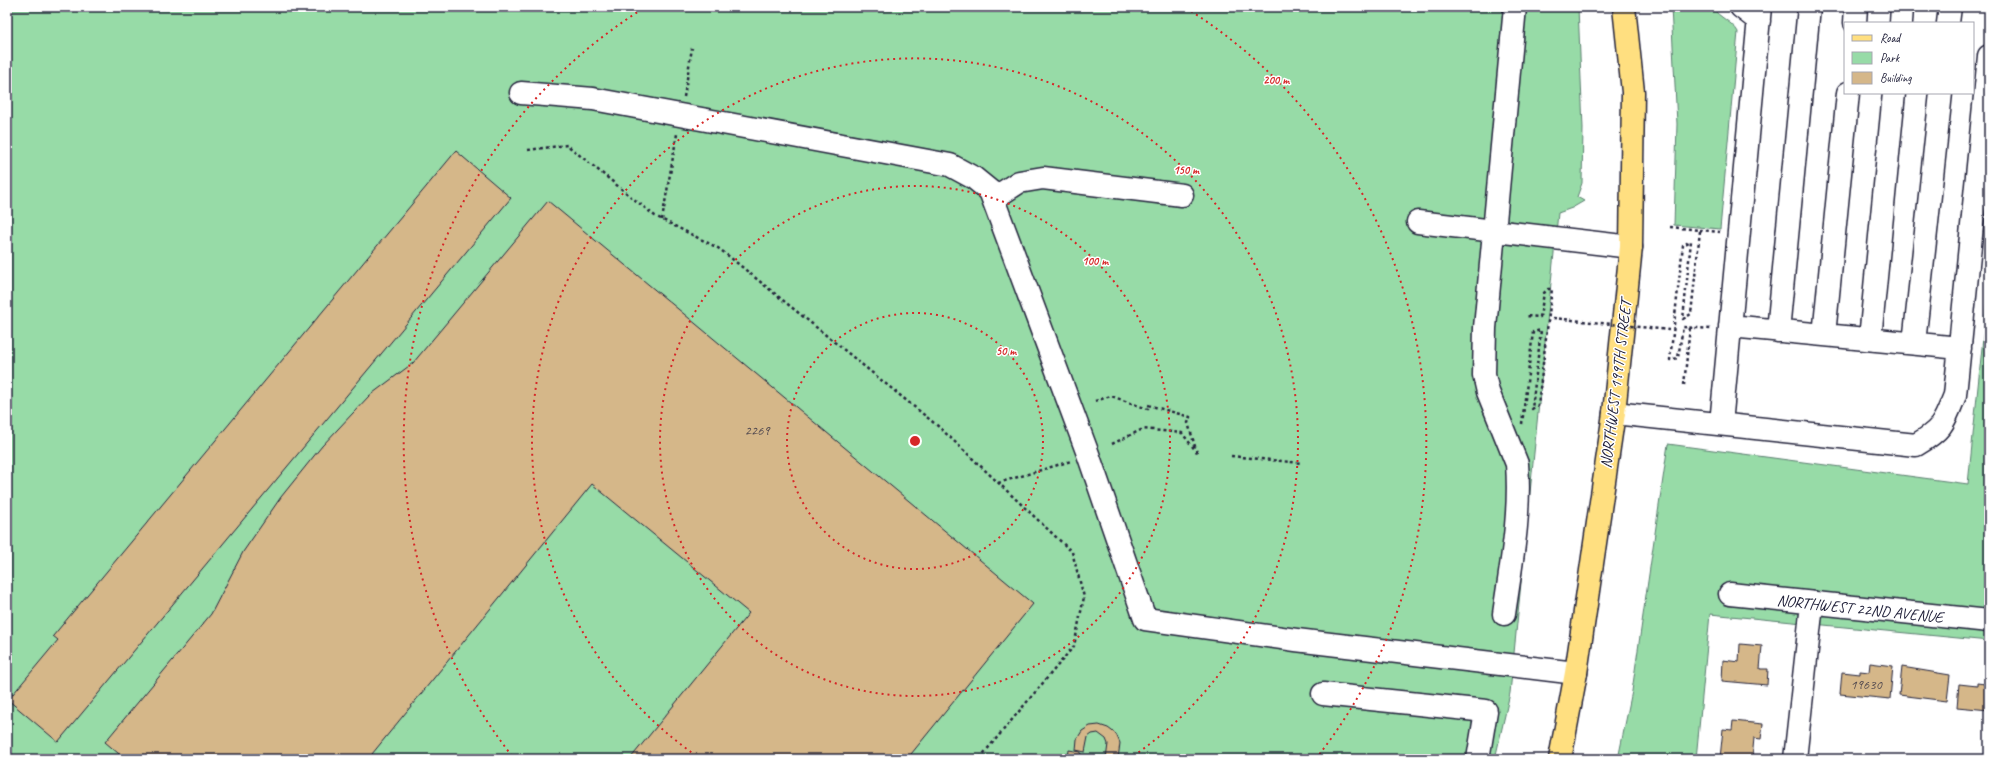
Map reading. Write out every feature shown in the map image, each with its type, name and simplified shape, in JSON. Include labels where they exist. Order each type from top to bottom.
[{"type":"main road","name":"NORTHWEST 199TH STREET","points":[[1560,759],[1576,673],[1614,413],[1631,247],[1633,92],[1624,7]]},
{"type":"street","points":[[1504,614],[1518,496],[1517,464],[1488,392],[1484,375],[1485,328],[1516,7]]},
{"type":"street","points":[[1720,424],[1723,328],[1760,14],[1741,7]]},
{"type":"street","points":[[1778,331],[1809,7]]},
{"type":"street","points":[[1855,22],[1856,7]]},
{"type":"street","points":[[1901,22],[1902,7]]},
{"type":"street","points":[[1948,22],[1950,7]]},
{"type":"street","points":[[1614,413],[1916,445],[1931,436],[1944,423],[1955,395],[1989,56]]},
{"type":"street","points":[[521,93],[593,99],[950,165],[974,178],[990,191],[1088,454],[1145,619],[1304,641],[1576,673]]},
{"type":"street","points":[[1824,335],[1848,94]]},
{"type":"street","points":[[1870,339],[1894,94]]},
{"type":"street","points":[[1914,343],[1941,94]]},
{"type":"street","points":[[993,199],[1019,182],[1043,178],[1182,195]]},
{"type":"street","points":[[1418,222],[1631,247]]},
{"type":"street","points":[[1723,328],[1778,331],[1960,348]]},
{"type":"street","name":"NORTHWEST 22ND AVENUE","points":[[1730,594],[1812,604],[1989,621]]},
{"type":"street","points":[[1795,759],[1812,604]]},
{"type":"street","points":[[1323,694],[1486,711],[1478,759]]},
{"type":"path","points":[[683,101],[692,48]]},
{"type":"path","points":[[662,220],[678,129]]},
{"type":"path","points":[[528,150],[567,145],[655,216],[718,248],[939,427],[1072,552],[1084,597],[1074,646],[979,759]]},
{"type":"path","points":[[1670,227],[1724,233]]},
{"type":"path","points":[[1700,231],[1691,314],[1682,319],[1690,241],[1684,245],[1670,360],[1678,358],[1682,327],[1723,328]]},
{"type":"path","points":[[1522,424],[1533,332],[1541,330],[1532,409],[1538,405],[1551,318],[1552,289],[1548,289],[1544,293],[1540,317],[1525,316]]},
{"type":"path","points":[[1551,318],[1674,330]]},
{"type":"path","points":[[1684,385],[1690,327]]},
{"type":"path","points":[[1095,402],[1110,396],[1148,409],[1148,405],[1190,417],[1188,423],[1197,453],[1182,433],[1143,429],[1112,444]]},
{"type":"path","points":[[1231,456],[1301,463]]},
{"type":"path","points":[[998,483],[1075,459]]},
{"type":"green space","points":[[7,7],[1578,7],[1583,128],[1582,183],[1577,197],[1584,201],[1572,208],[1558,213],[1510,693],[1495,759],[7,759]]},
{"type":"green space","points":[[1671,7],[1712,7],[1718,14],[1733,25],[1738,32],[1720,229],[1674,225],[1677,124]]},
{"type":"green space","points":[[1989,279],[1989,641],[1710,614],[1696,759],[1618,759],[1632,691],[1668,444],[1968,484]]},
{"type":"building","points":[[456,151],[511,198],[58,742],[8,700],[58,640],[53,636]]},
{"type":"building","points":[[548,201],[1033,604],[907,759],[630,759],[749,613],[592,484],[372,754],[379,759],[125,759],[105,742],[211,614],[243,552],[281,497],[322,446],[369,396],[413,363]]},
{"type":"building","points":[[1740,644],[1762,646],[1760,669],[1768,669],[1767,685],[1722,681],[1723,660],[1739,662]]},
{"type":"building","points":[[1870,663],[1893,666],[1890,699],[1840,694],[1842,672],[1860,674],[1860,671],[1869,672]]},
{"type":"building","points":[[1902,667],[1950,675],[1947,701],[1899,695]]},
{"type":"building","points":[[1986,676],[1989,676],[1989,710],[1957,707],[1959,684],[1977,686],[1977,683],[1985,684]]},
{"type":"building","points":[[1733,721],[1763,724],[1761,739],[1754,738],[1752,759],[1720,758],[1723,729],[1732,730]]},
{"type":"building","points":[[1099,725],[1108,728],[1116,734],[1120,743],[1118,759],[1106,759],[1108,744],[1106,739],[1098,733],[1092,734],[1088,737],[1085,752],[1076,750],[1077,739],[1082,731],[1090,726]]},
{"type":"building","points":[[1069,750],[1081,752],[1080,759],[1068,759]]}]
